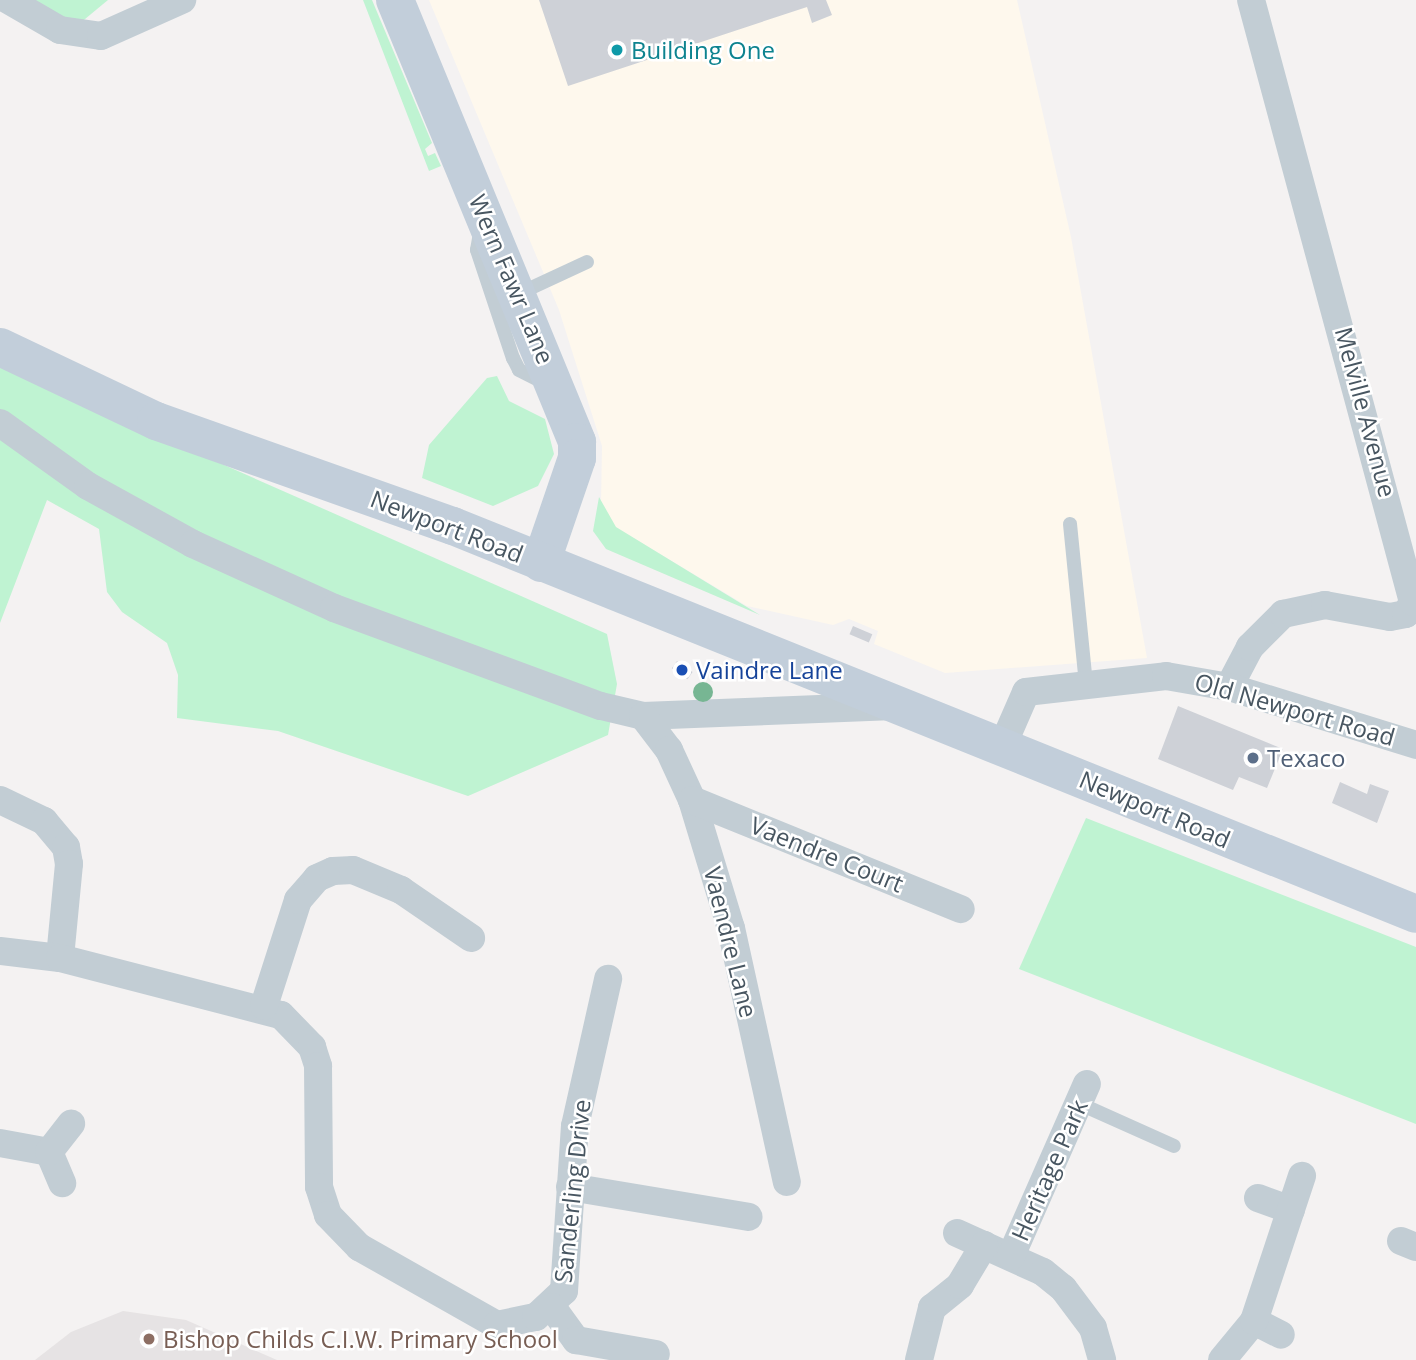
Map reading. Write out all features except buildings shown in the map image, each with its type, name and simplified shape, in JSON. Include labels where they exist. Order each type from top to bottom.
[{"type":"main road","name":"Wern Fawr Lane","points":[[395,0],[557,388],[577,458],[541,563]]},
{"type":"main road","name":"Newport Road","points":[[0,347],[156,421],[453,526],[1416,914]]},
{"type":"street","points":[[8,0],[60,30],[91,36],[182,0]]},
{"type":"street","name":"Melville Avenue","points":[[1230,687],[1250,647],[1283,614],[1325,605],[1390,617],[1406,614],[1413,602],[1251,0]]},
{"type":"street","name":"Newport Road","points":[[0,423],[88,486],[287,586],[535,682],[643,716],[895,705]]},
{"type":"street","name":"Old Newport Road","points":[[1002,747],[1026,692],[1166,676],[1230,687],[1416,745]]},
{"type":"street","name":"Vaendre Lane","points":[[643,716],[669,750],[692,800],[731,928],[787,1182]]},
{"type":"street","points":[[0,800],[44,821],[66,847],[69,864],[60,958]]},
{"type":"street","name":"Vaendre Court","points":[[692,800],[961,909]]},
{"type":"street","points":[[264,1006],[298,900],[317,878],[333,871],[353,870],[401,890],[471,938]]},
{"type":"street","name":"Sanderling Drive","points":[[0,951],[60,958],[264,1006],[298,1029],[312,1047],[321,1084],[319,1187],[328,1215],[343,1234],[497,1325],[517,1324],[552,1307],[568,1271],[575,1126],[608,979]]},
{"type":"street","name":"Heritage Park","points":[[1011,1255],[1083,1093]]},
{"type":"street","points":[[49,1152],[71,1124]]},
{"type":"street","points":[[0,1143],[49,1152]]},
{"type":"street","points":[[49,1152],[61,1183]]},
{"type":"street","points":[[1222,1360],[1254,1321],[1302,1176]]},
{"type":"street","points":[[570,1187],[749,1217]]},
{"type":"street","points":[[1258,1198],[1292,1210]]},
{"type":"street","name":"Heritage Park","points":[[957,1233],[1011,1255],[1063,1289],[1093,1328],[1102,1360]]},
{"type":"street","name":"Heritage Park","points":[[919,1360],[932,1308],[960,1285],[984,1245]]},
{"type":"street","points":[[552,1307],[576,1340],[656,1354]]},
{"type":"street","points":[[1254,1321],[1280,1335]]},
{"type":"lane","points":[[488,222],[477,250],[513,358],[519,370],[557,388]]},
{"type":"lane","points":[[518,294],[587,262]]},
{"type":"lane","points":[[1070,524],[1086,684]]},
{"type":"lane","points":[[1083,1093],[1174,1146]]},
{"type":"shaded area","points":[[429,0],[1017,0],[1071,237],[1147,658],[945,673],[874,644],[878,631],[849,619],[833,625],[747,606],[615,527],[601,504],[602,446],[559,310]]},
{"type":"shaded area","name":"Bishop Childs C.I.W. Primary School","points":[[123,1311],[186,1320],[277,1360],[35,1360],[71,1332]]},
{"type":"green space","points":[[25,0],[108,0],[79,24]]},
{"type":"green space","points":[[363,0],[372,0],[432,143],[425,149],[428,156],[435,153],[441,166],[429,171]]},
{"type":"green space","points":[[0,366],[607,634],[617,684],[608,735],[468,796],[278,731],[177,718],[178,675],[167,643],[122,612],[107,592],[99,529],[47,500],[0,623]]},
{"type":"green space","points":[[497,376],[509,401],[545,419],[554,454],[538,486],[493,506],[422,478],[429,445],[487,378]]},
{"type":"green space","points":[[599,497],[616,527],[760,615],[606,549],[593,531]]},
{"type":"green space","points":[[1086,818],[1416,947],[1416,1124],[1019,969]]},
{"type":"place","name":"Building One","points":[[617,50]]},
{"type":"place","name":"Vaindre Lane","points":[[682,670]]},
{"type":"place","name":"Texaco","points":[[1253,758]]},
{"type":"place","name":"Bishop Childs C.I.W. Primary School","points":[[149,1339]]}]
